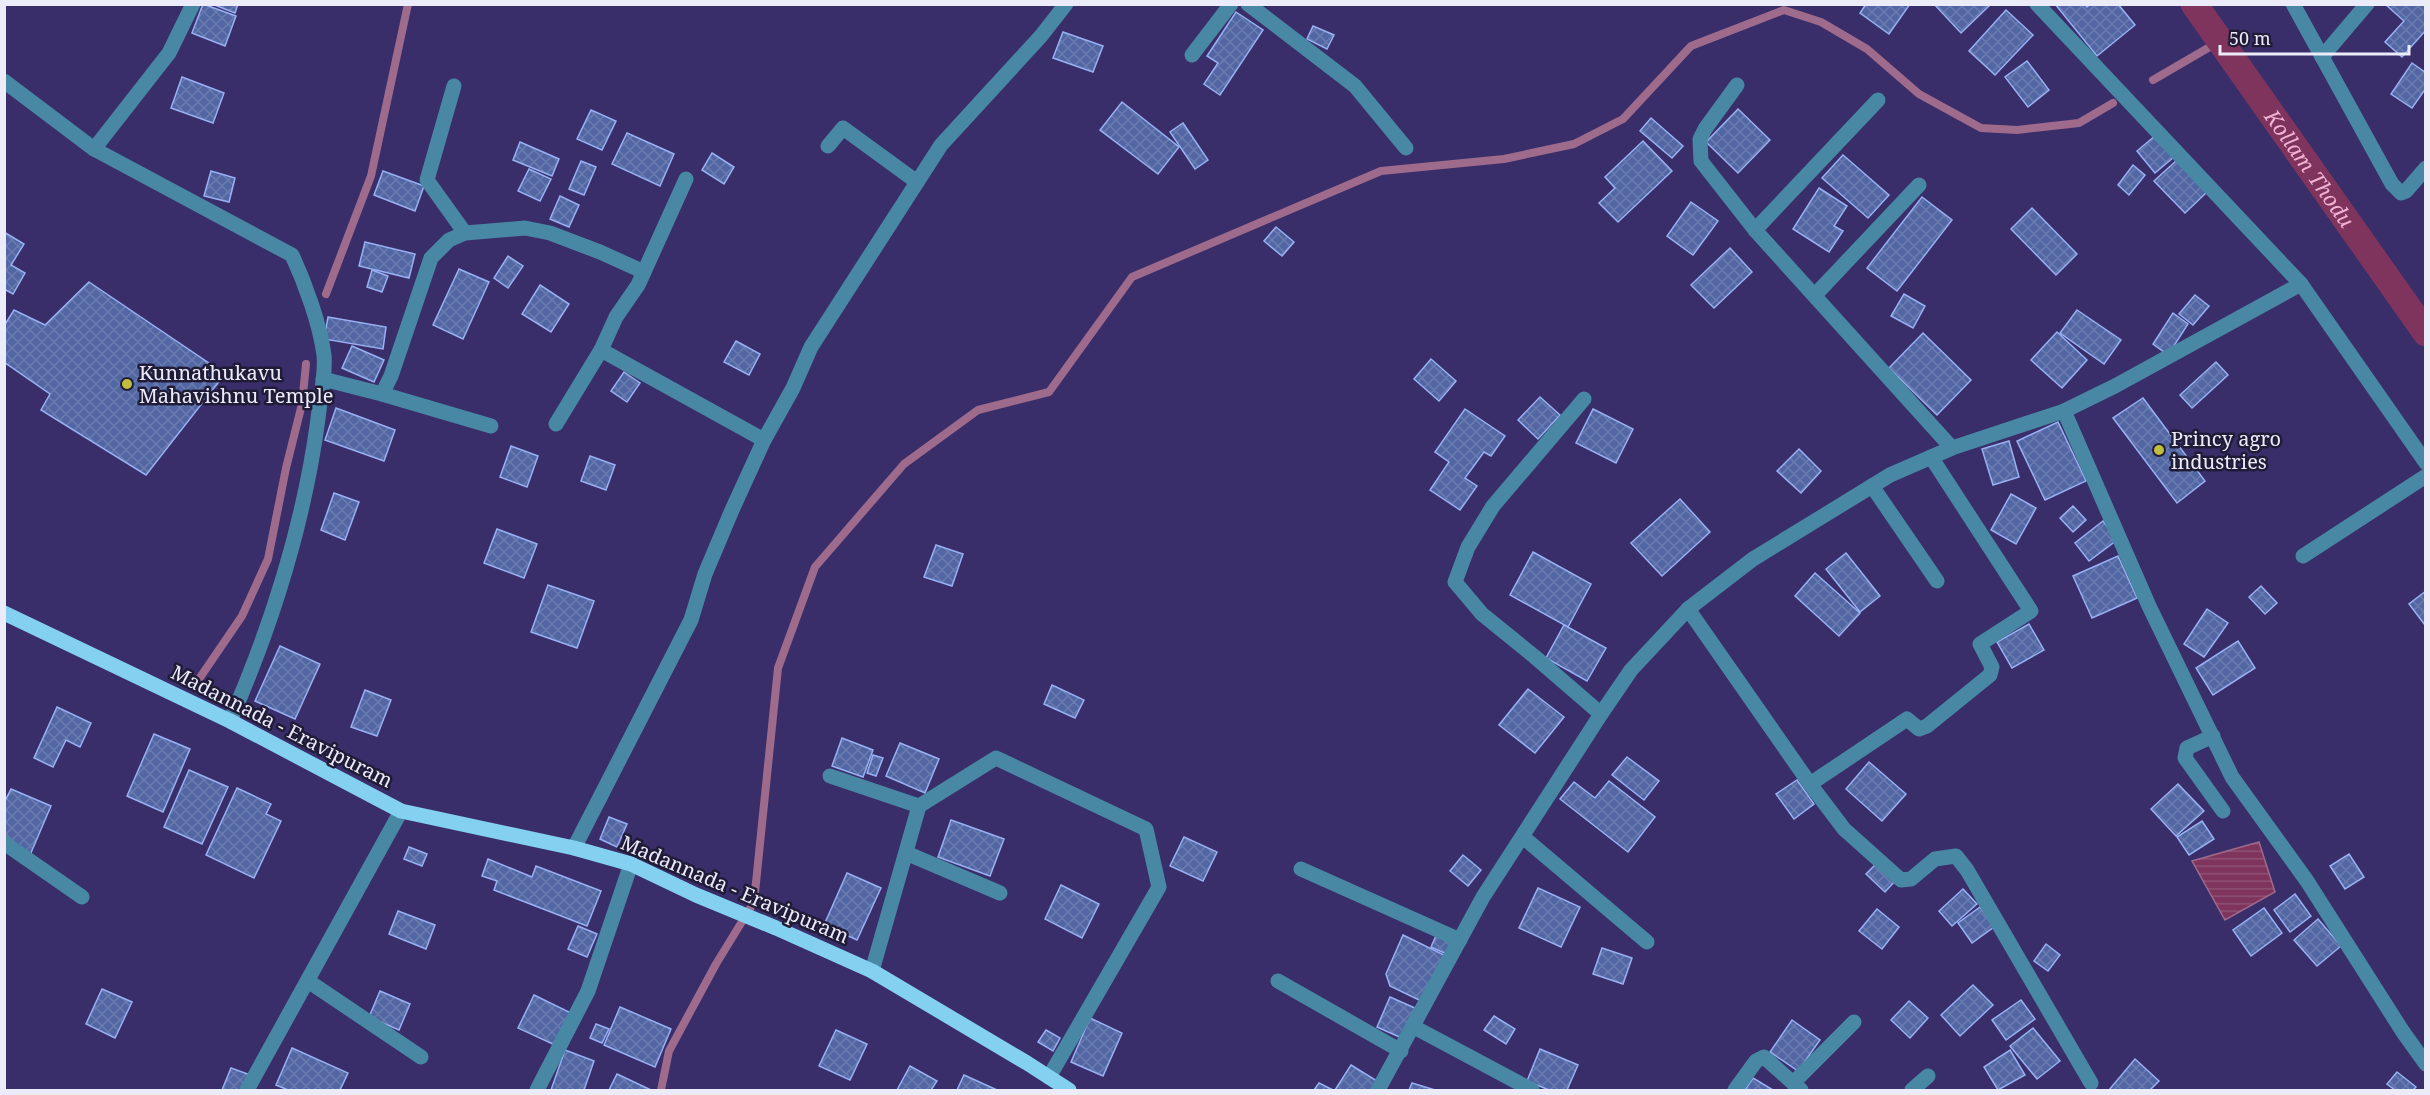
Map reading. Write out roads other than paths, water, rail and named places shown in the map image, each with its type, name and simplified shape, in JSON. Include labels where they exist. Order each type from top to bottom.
[{"type":"main road","name":"Madannada - Eravipuram","points":[[4,613],[230,721],[401,811],[574,848],[631,864],[696,895],[776,928],[872,971],[1069,1090]]},
{"type":"street","points":[[94,149],[169,53],[193,4]]},
{"type":"street","points":[[1192,55],[1231,4]]},
{"type":"street","points":[[1248,4],[1355,86],[1407,148]]},
{"type":"street","points":[[2037,4],[2301,284],[2426,463]]},
{"type":"street","points":[[2293,4],[2392,184],[2401,193],[2406,191],[2426,168]]},
{"type":"street","points":[[2322,57],[2367,4]]},
{"type":"street","points":[[574,848],[691,620],[705,574],[764,440],[793,388],[811,348],[942,145],[1041,36],[1064,5]]},
{"type":"street","points":[[4,81],[94,149],[292,255],[307,287],[324,355],[314,446],[283,576],[257,660],[230,721]]},
{"type":"street","points":[[1737,85],[1700,139],[1701,161],[1755,230],[1816,294],[1952,448]]},
{"type":"street","points":[[454,86],[427,180],[465,233]]},
{"type":"street","points":[[1755,230],[1878,100]]},
{"type":"street","points":[[828,146],[843,128],[917,182]]},
{"type":"street","points":[[556,424],[602,350],[616,317],[638,285],[686,179]]},
{"type":"street","points":[[1816,294],[1919,185]]},
{"type":"street","points":[[382,394],[391,376],[431,258],[449,240],[465,233],[525,228],[550,233],[644,272]]},
{"type":"street","points":[[1378,1090],[1484,897],[1601,714],[1630,670],[1688,609],[1753,559],[1890,475],[1952,448],[2064,411],[2115,386],[2301,284]]},
{"type":"street","points":[[602,350],[764,440]]},
{"type":"street","points":[[323,379],[491,426]]},
{"type":"street","points":[[1584,399],[1493,506],[1468,547],[1455,582],[1482,615],[1536,657],[1601,714]]},
{"type":"street","points":[[2064,411],[2149,606],[2232,777],[2307,881],[2403,1032],[2426,1064]]},
{"type":"street","points":[[1810,784],[1907,719],[1918,729],[1927,726],[1990,675],[1992,667],[1980,644],[2031,611],[1932,457]]},
{"type":"street","points":[[2303,556],[2426,476]]},
{"type":"street","points":[[1872,486],[1937,581]]},
{"type":"street","points":[[1688,609],[1844,829],[1901,880],[1911,879],[1935,859],[1956,856],[1967,870],[2091,1083]]},
{"type":"street","points":[[2213,736],[2187,748],[2185,758],[2223,811]]},
{"type":"street","points":[[872,971],[920,806],[996,758],[1146,829],[1159,887],[1049,1077]]},
{"type":"street","points":[[830,777],[920,806]]},
{"type":"street","points":[[247,1090],[401,811]]},
{"type":"street","points":[[1522,837],[1647,942]]},
{"type":"street","points":[[4,843],[82,897]]},
{"type":"street","points":[[906,853],[1000,893]]},
{"type":"street","points":[[537,1090],[588,991],[631,864]]},
{"type":"street","points":[[1301,869],[1460,940]]},
{"type":"street","points":[[308,981],[421,1057]]},
{"type":"street","points":[[1278,981],[1401,1051]]},
{"type":"street","points":[[1735,1090],[1756,1060],[1764,1057],[1797,1087],[1854,1022]]},
{"type":"street","points":[[1414,1028],[1532,1090]]},
{"type":"street","points":[[1912,1090],[1928,1076]]},
{"type":"waterway","points":[[326,294],[371,176],[408,4]]},
{"type":"waterway","name":"Kollam Thodu","points":[[2194,4],[2426,333]]},
{"type":"waterway","points":[[661,1090],[669,1051],[716,964],[754,902],[778,668],[815,567],[904,464],[978,410],[1049,392],[1132,277],[1381,171],[1504,159],[1574,144],[1623,119],[1691,46],[1784,10],[1821,22],[1867,49],[1919,94],[1981,128],[2017,130],[2079,123],[2113,103]]},
{"type":"waterway","points":[[2153,80],[2220,41]]},
{"type":"waterway","points":[[197,682],[242,616],[268,559],[286,468],[302,404],[306,364]]},
{"type":"place","name":"Kunnathukavu Mahavishnu Temple","points":[[127,384]]},
{"type":"place","name":"Princy agro industries","points":[[2159,450]]}]
